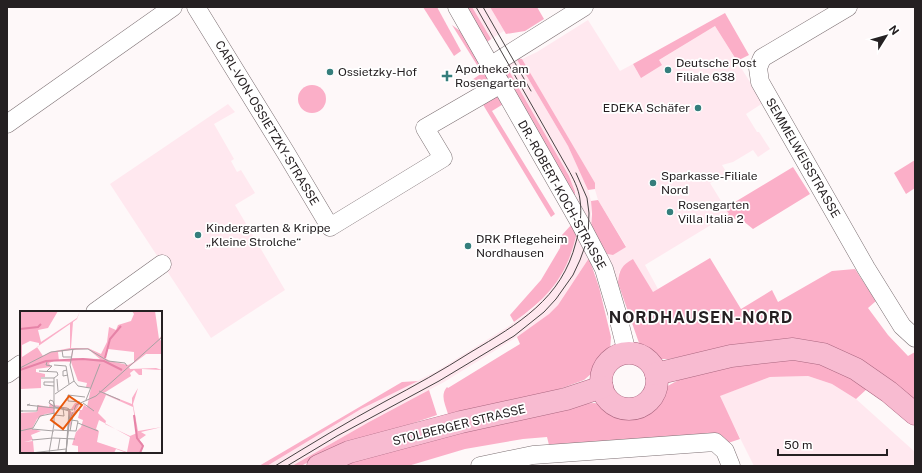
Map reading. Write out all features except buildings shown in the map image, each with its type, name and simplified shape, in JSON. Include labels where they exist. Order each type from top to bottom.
[{"type":"main road","points":[[656,374],[731,356],[793,349],[823,354],[856,369],[889,392],[915,414]]},
{"type":"main road","points":[[627,353],[642,356],[653,367],[656,374],[657,384],[654,393],[648,401],[640,406],[631,408],[621,407],[613,403],[606,396],[602,387],[601,378],[604,368],[618,355],[627,353]]},
{"type":"main road","name":"STOLBERGER STRASSE","points":[[318,466],[349,452],[453,424],[566,399],[602,387]]},
{"type":"street","points":[[7,124],[173,7]]},
{"type":"street","name":"CARL-VON-OSSIETZKY-STRASSE","points":[[196,7],[330,227],[443,158],[425,128],[501,84]]},
{"type":"street","name":"DR.-ROBERT-KOCH-STRASSE","points":[[457,7],[600,260],[617,313],[627,353]]},
{"type":"street","points":[[490,66],[584,7]]},
{"type":"street","name":"SEMMELWEISSTRASSE","points":[[848,7],[762,58],[758,68],[760,82],[849,240],[908,322],[915,338]]},
{"type":"street","points":[[95,311],[162,264]]},
{"type":"street","points":[[7,374],[20,365]]},
{"type":"street","points":[[480,466],[533,456],[715,442],[725,451],[731,466]]},
{"type":"shaded area","points":[[423,7],[437,7],[461,51],[454,56]]},
{"type":"shaded area","points":[[467,7],[472,7],[491,39],[487,42]]},
{"type":"shaded area","points":[[472,7],[490,7],[504,31],[491,39]]},
{"type":"shaded area","points":[[490,7],[537,7],[544,19],[525,31],[506,34]]},
{"type":"shaded area","points":[[725,13],[749,55],[737,61],[715,26],[659,60],[662,65],[641,78],[633,64]]},
{"type":"shaded area","points":[[588,20],[620,71],[633,64],[638,73],[715,26],[763,103],[746,114],[770,149],[758,157],[753,150],[733,162],[722,165],[727,173],[710,183],[729,214],[645,265],[658,289],[653,293],[633,259],[619,272],[618,283],[607,254],[613,255],[626,246],[598,200],[593,183],[522,59],[537,52]]},
{"type":"shaded area","points":[[452,25],[467,36],[492,81],[475,91],[469,82],[482,73]]},
{"type":"shaded area","points":[[516,58],[568,146],[587,186],[591,201],[591,228],[575,198],[569,176],[505,64]]},
{"type":"shaded area","points":[[516,58],[522,59],[595,183],[595,189],[588,190],[568,146]]},
{"type":"shaded area","points":[[505,64],[569,176],[575,192],[575,198],[502,70]]},
{"type":"shaded area","points":[[312,85],[322,89],[326,99],[322,109],[312,113],[302,109],[298,99],[302,89]]},
{"type":"shaded area","points":[[499,93],[505,103],[492,111],[555,214],[551,217],[482,103]]},
{"type":"shaded area","name":"Kindergarten & Krippe „Kleine Strolche“","points":[[228,104],[235,112],[214,124],[234,159],[231,161],[237,172],[241,170],[255,193],[235,205],[285,290],[211,338],[110,184]]},
{"type":"shaded area","points":[[915,160],[915,188],[906,194],[894,173]]},
{"type":"shaded area","points":[[793,167],[810,194],[753,229],[742,220],[724,217],[729,214],[725,208]]},
{"type":"shaded area","points":[[598,200],[626,247],[613,255],[607,254],[591,228],[591,201]]},
{"type":"shaded area","points":[[572,224],[577,232],[568,261],[562,273],[547,294],[514,322],[510,315],[541,280],[560,248],[562,235]]},
{"type":"shaded area","points":[[577,232],[589,258],[558,305],[549,314],[525,332],[444,382],[369,422],[292,466],[267,466],[361,409],[437,371],[509,326],[535,307],[555,284],[564,270],[573,248]]},
{"type":"shaded area","points":[[589,258],[599,287],[611,337],[610,351],[598,368],[584,380],[557,390],[507,403],[448,414],[443,396],[447,387],[448,388],[520,344],[517,337],[549,314],[558,305]]},
{"type":"shaded area","points":[[710,258],[741,309],[772,290],[778,302],[832,271],[855,269],[876,301],[868,308],[888,335],[908,356],[915,352],[915,404],[875,372],[734,346],[669,359],[657,359],[643,349],[639,343],[618,283],[622,268],[626,263],[633,259],[653,292]]},
{"type":"shaded area","points":[[793,358],[819,362],[840,370],[868,388],[856,399],[832,384],[808,376],[770,377],[720,396],[740,439],[722,445],[550,449],[547,437],[523,439],[465,449],[408,466],[332,466],[573,404],[595,403],[629,415],[640,412],[656,403],[662,389],[686,376],[720,368]]},
{"type":"shaded area","points":[[808,376],[832,384],[856,399],[915,452],[915,466],[754,466],[719,396],[770,377]]},
{"type":"shaded area","points":[[418,381],[361,409],[267,466],[259,466],[402,382]]},
{"type":"shaded area","points":[[429,390],[437,415],[328,452],[301,466],[292,466],[369,422]]},
{"type":"tram line","points":[[275,466],[356,417],[439,372],[521,320],[536,308],[549,294],[560,279],[569,262],[577,237],[580,221],[581,205],[577,188],[568,169],[476,7]]},
{"type":"tram line","points":[[483,7],[531,91]]},
{"type":"tram line","points":[[287,466],[337,436],[439,381],[514,336],[544,312],[556,299],[573,275],[588,238],[589,213],[587,198],[576,173]]},
{"type":"place","name":"Deutsche Post Filiale 638","points":[[668,70]]},
{"type":"place","name":"Ossietzky-Hof","points":[[330,72]]},
{"type":"place","name":"Apotheke am Rosengarten","points":[[447,76]]},
{"type":"place","name":"EDEKA Schäfer","points":[[698,108]]},
{"type":"place","name":"Sparkasse-Filiale Nord","points":[[653,183]]},
{"type":"place","name":"Rosengarten Villa Italia 2","points":[[670,212]]},
{"type":"place","name":"Kindergarten & Krippe „Kleine Strolche“","points":[[198,235]]},
{"type":"place","name":"DRK Pflegeheim Nordhausen","points":[[468,246]]},
{"type":"district","name":"NORDHAUSEN-NORD","points":[[701,317]]}]
